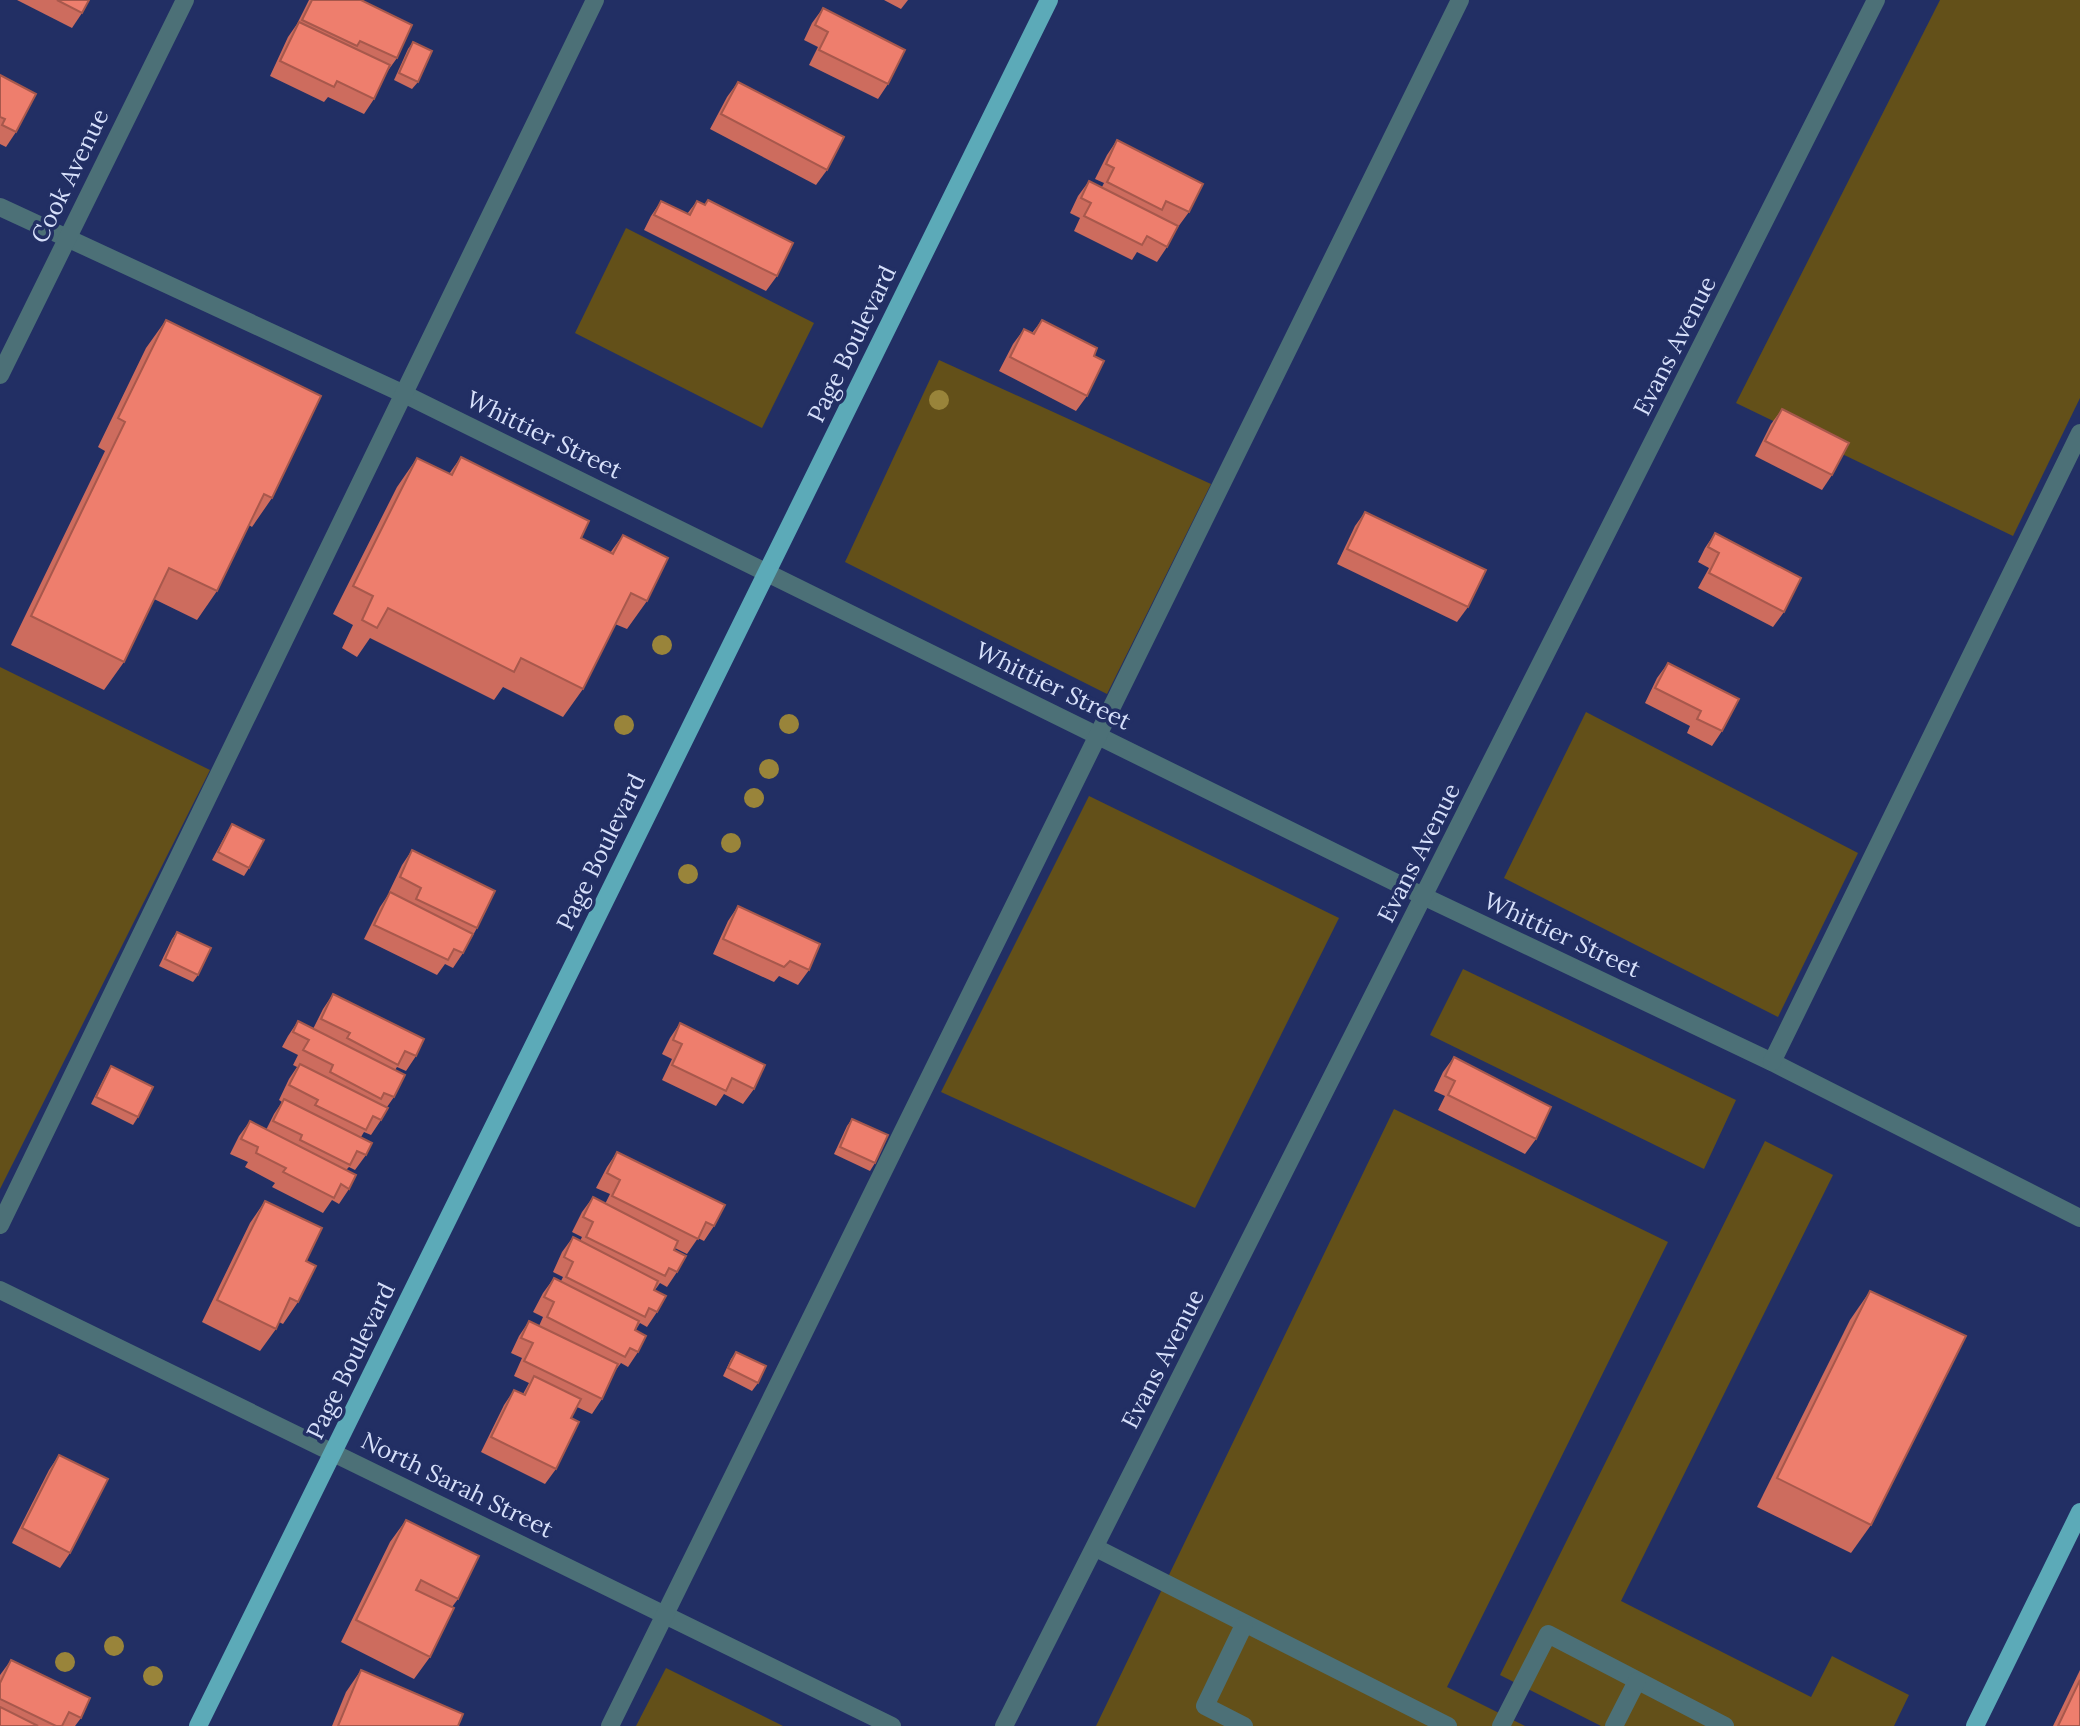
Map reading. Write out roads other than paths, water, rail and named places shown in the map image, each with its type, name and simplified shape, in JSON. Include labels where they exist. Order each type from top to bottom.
[{"type":"main road","name":"Page Boulevard","points":[[198,1726],[1049,0]]},
{"type":"main road","points":[[1975,1726],[2080,1512]]},
{"type":"street","name":"Cook Avenue","points":[[0,375],[185,0]]},
{"type":"street","points":[[0,1225],[595,0]]},
{"type":"street","points":[[610,1726],[1460,0]]},
{"type":"street","name":"Evans Avenue","points":[[1004,1726],[1876,0]]},
{"type":"street","name":"Whittier Street","points":[[0,207],[404,394],[1424,897],[1772,1062],[2080,1218]]},
{"type":"street","points":[[1772,1062],[2080,433]]},
{"type":"street","name":"North Sarah Street","points":[[0,1290],[892,1726]]},
{"type":"street","points":[[1096,1548],[1448,1726]]},
{"type":"street","points":[[1244,1625],[1205,1706],[1244,1726]]},
{"type":"street","points":[[1501,1726],[1548,1634],[1725,1726]]},
{"type":"street","points":[[1614,1726],[1637,1681]]}]
